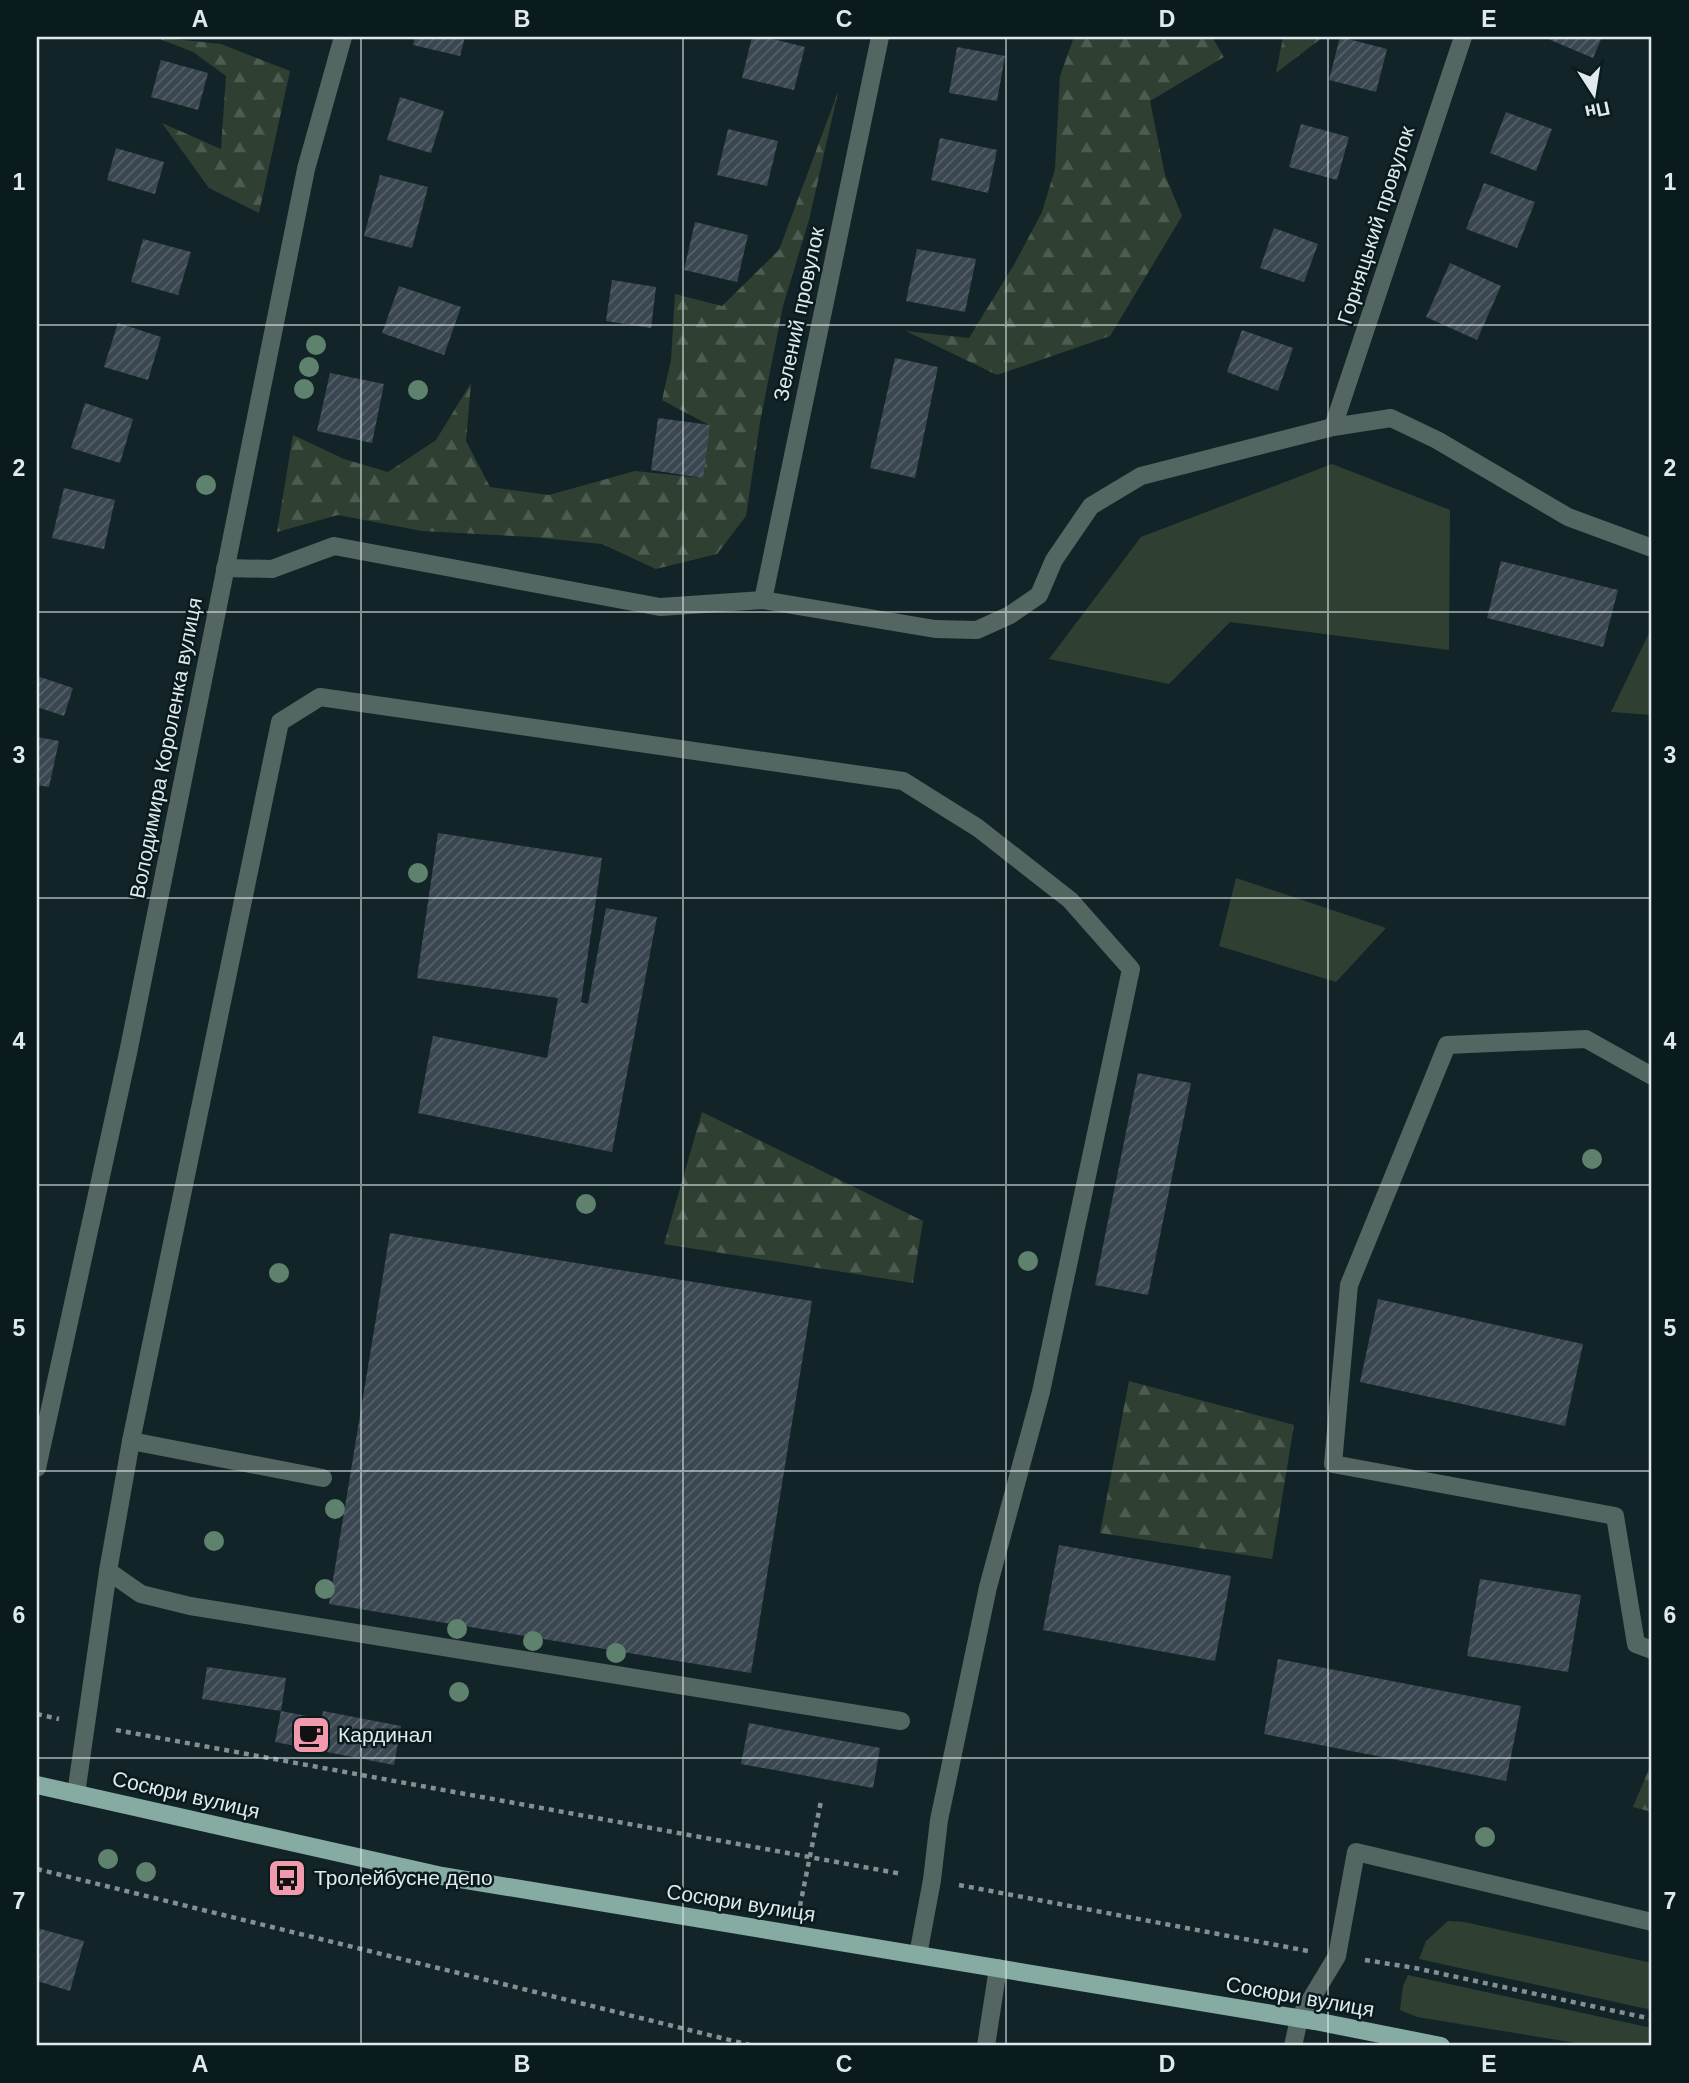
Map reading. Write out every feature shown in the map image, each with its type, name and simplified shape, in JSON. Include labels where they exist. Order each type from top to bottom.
[{"type":"main road","name":"Сосюри вулиця","points":[[37,1785],[442,1876],[1299,2019],[1441,2046]]},
{"type":"street","name":"Володимира Короленка вулиця","points":[[37,1468],[128,1053],[306,169],[343,37]]},
{"type":"street","name":"Зелений провулок","points":[[763,600],[880,37]]},
{"type":"street","name":"Горняцький провулок","points":[[1333,427],[1463,37]]},
{"type":"street","points":[[225,568],[272,569],[334,546],[660,607],[763,600],[935,629],[977,630],[1010,615],[1040,595],[1054,560],[1091,506],[1141,476],[1333,427],[1391,418],[1437,440],[1568,517],[1652,548]]},
{"type":"street","points":[[76,1794],[108,1572],[131,1441],[280,722],[320,697],[903,781],[978,828],[1070,900],[1131,970],[1041,1392],[988,1587],[939,1820],[932,1880],[918,1955]]},
{"type":"street","points":[[1652,1076],[1586,1039],[1447,1045],[1349,1285],[1333,1464],[1615,1516],[1636,1644],[1652,1650]]},
{"type":"street","points":[[131,1441],[323,1478]]},
{"type":"street","points":[[108,1572],[141,1594],[190,1606],[901,1721]]},
{"type":"street","points":[[1293,2046],[1299,2019],[1337,1956],[1356,1852],[1652,1922]]},
{"type":"street","points":[[986,2046],[998,1968]]},
{"type":"path","points":[[37,1714],[1337,1956],[1415,1968],[1652,2019]]},
{"type":"path","points":[[794,1935],[821,1801]]},
{"type":"path","points":[[37,1869],[754,2046]]},
{"type":"green space","points":[[155,37],[221,44],[290,71],[259,213],[209,188],[162,123],[221,149],[226,76],[193,52]]},
{"type":"green space","points":[[1074,37],[1212,37],[1224,57],[1150,101],[1165,175],[1182,216],[1110,336],[997,375],[906,331],[969,338],[1015,263],[1042,212],[1055,169],[1060,76]]},
{"type":"green space","points":[[1283,37],[1323,37],[1276,73]]},
{"type":"green space","points":[[838,92],[809,220],[783,306],[760,422],[746,516],[717,554],[656,569],[602,544],[422,531],[338,515],[277,532],[293,435],[344,459],[388,472],[436,440],[471,383],[466,441],[490,487],[549,495],[635,471],[702,478],[709,425],[662,400],[671,360],[675,294],[722,306],[779,250]]},
{"type":"green space","points":[[1332,464],[1450,510],[1449,650],[1230,622],[1169,684],[1049,659],[1141,537]]},
{"type":"green space","points":[[1652,627],[1652,715],[1611,712]]},
{"type":"green space","points":[[1236,878],[1386,928],[1336,982],[1219,946]]},
{"type":"green space","points":[[702,1112],[923,1221],[913,1283],[664,1244]]},
{"type":"green space","points":[[1129,1381],[1294,1425],[1272,1559],[1100,1533]]},
{"type":"green space","points":[[1652,1762],[1652,1812],[1633,1807]]},
{"type":"green space","points":[[1448,1921],[1464,1922],[1652,1963],[1652,2010],[1419,1959],[1426,1941]]},
{"type":"green space","points":[[1408,1975],[1652,2028],[1652,2046],[1595,2046],[1417,2017],[1400,2010],[1403,1986]]},
{"type":"building","points":[[415,37],[465,37],[460,56],[413,45]]},
{"type":"building","points":[[752,37],[765,37],[805,47],[794,90],[742,78]]},
{"type":"building","points":[[1340,37],[1387,49],[1376,92],[1329,80]]},
{"type":"building","points":[[1602,37],[1593,58],[1548,39]]},
{"type":"building","points":[[957,47],[1005,56],[997,101],[949,93]]},
{"type":"building","points":[[161,60],[208,73],[198,110],[151,97]]},
{"type":"building","points":[[400,97],[444,111],[431,153],[387,140]]},
{"type":"building","points":[[1506,112],[1552,129],[1536,171],[1490,153]]},
{"type":"building","points":[[1301,124],[1349,137],[1337,180],[1289,167]]},
{"type":"building","points":[[728,129],[778,141],[767,186],[717,175]]},
{"type":"building","points":[[940,138],[997,150],[988,193],[931,180]]},
{"type":"building","points":[[116,148],[164,162],[155,194],[107,180]]},
{"type":"building","points":[[380,175],[428,187],[412,248],[364,236]]},
{"type":"building","points":[[1484,183],[1535,202],[1517,248],[1466,229]]},
{"type":"building","points":[[695,222],[748,235],[737,282],[684,270]]},
{"type":"building","points":[[1274,228],[1318,244],[1304,282],[1260,268]]},
{"type":"building","points":[[143,239],[191,252],[178,295],[131,282]]},
{"type":"building","points":[[917,249],[976,259],[965,312],[906,301]]},
{"type":"building","points":[[1450,263],[1501,286],[1477,340],[1426,317]]},
{"type":"building","points":[[612,280],[656,287],[651,328],[606,321]]},
{"type":"building","points":[[399,286],[461,307],[444,355],[382,333]]},
{"type":"building","points":[[118,323],[161,337],[148,380],[104,367]]},
{"type":"building","points":[[1242,330],[1293,348],[1278,391],[1227,372]]},
{"type":"building","points":[[895,358],[938,367],[915,478],[870,468]]},
{"type":"building","points":[[330,373],[384,384],[372,443],[317,431]]},
{"type":"building","points":[[85,403],[133,419],[120,463],[71,448]]},
{"type":"building","points":[[658,418],[710,425],[703,478],[651,470]]},
{"type":"building","points":[[64,488],[115,500],[104,549],[52,538]]},
{"type":"building","points":[[1501,561],[1618,590],[1603,647],[1487,618]]},
{"type":"building","points":[[37,676],[73,688],[64,716],[37,707]]},
{"type":"building","points":[[37,737],[59,741],[49,787],[37,785]]},
{"type":"building","points":[[438,833],[602,858],[581,1002],[588,1004],[606,908],[657,917],[612,1152],[418,1113],[433,1036],[547,1058],[558,998],[417,978]]},
{"type":"building","points":[[1138,1073],[1191,1083],[1148,1295],[1095,1285]]},
{"type":"building","points":[[390,1233],[812,1301],[751,1673],[329,1604]]},
{"type":"building","points":[[1378,1299],[1583,1344],[1565,1426],[1360,1382]]},
{"type":"building","points":[[1059,1545],[1231,1576],[1215,1661],[1043,1630]]},
{"type":"building","points":[[1480,1579],[1581,1595],[1568,1672],[1467,1656]]},
{"type":"building","points":[[1278,1659],[1521,1706],[1506,1781],[1264,1734]]},
{"type":"building","points":[[207,1667],[286,1678],[281,1711],[202,1699]]},
{"type":"building","points":[[281,1711],[322,1719],[323,1711],[401,1726],[394,1765],[275,1742]]},
{"type":"building","points":[[749,1723],[880,1748],[873,1788],[741,1764]]},
{"type":"building","points":[[37,1928],[84,1941],[70,1991],[37,1981]]},
{"type":"place","name":"Кардинал","points":[[311,1735]]},
{"type":"place","name":"Тролейбусне депо","points":[[287,1878]]}]
